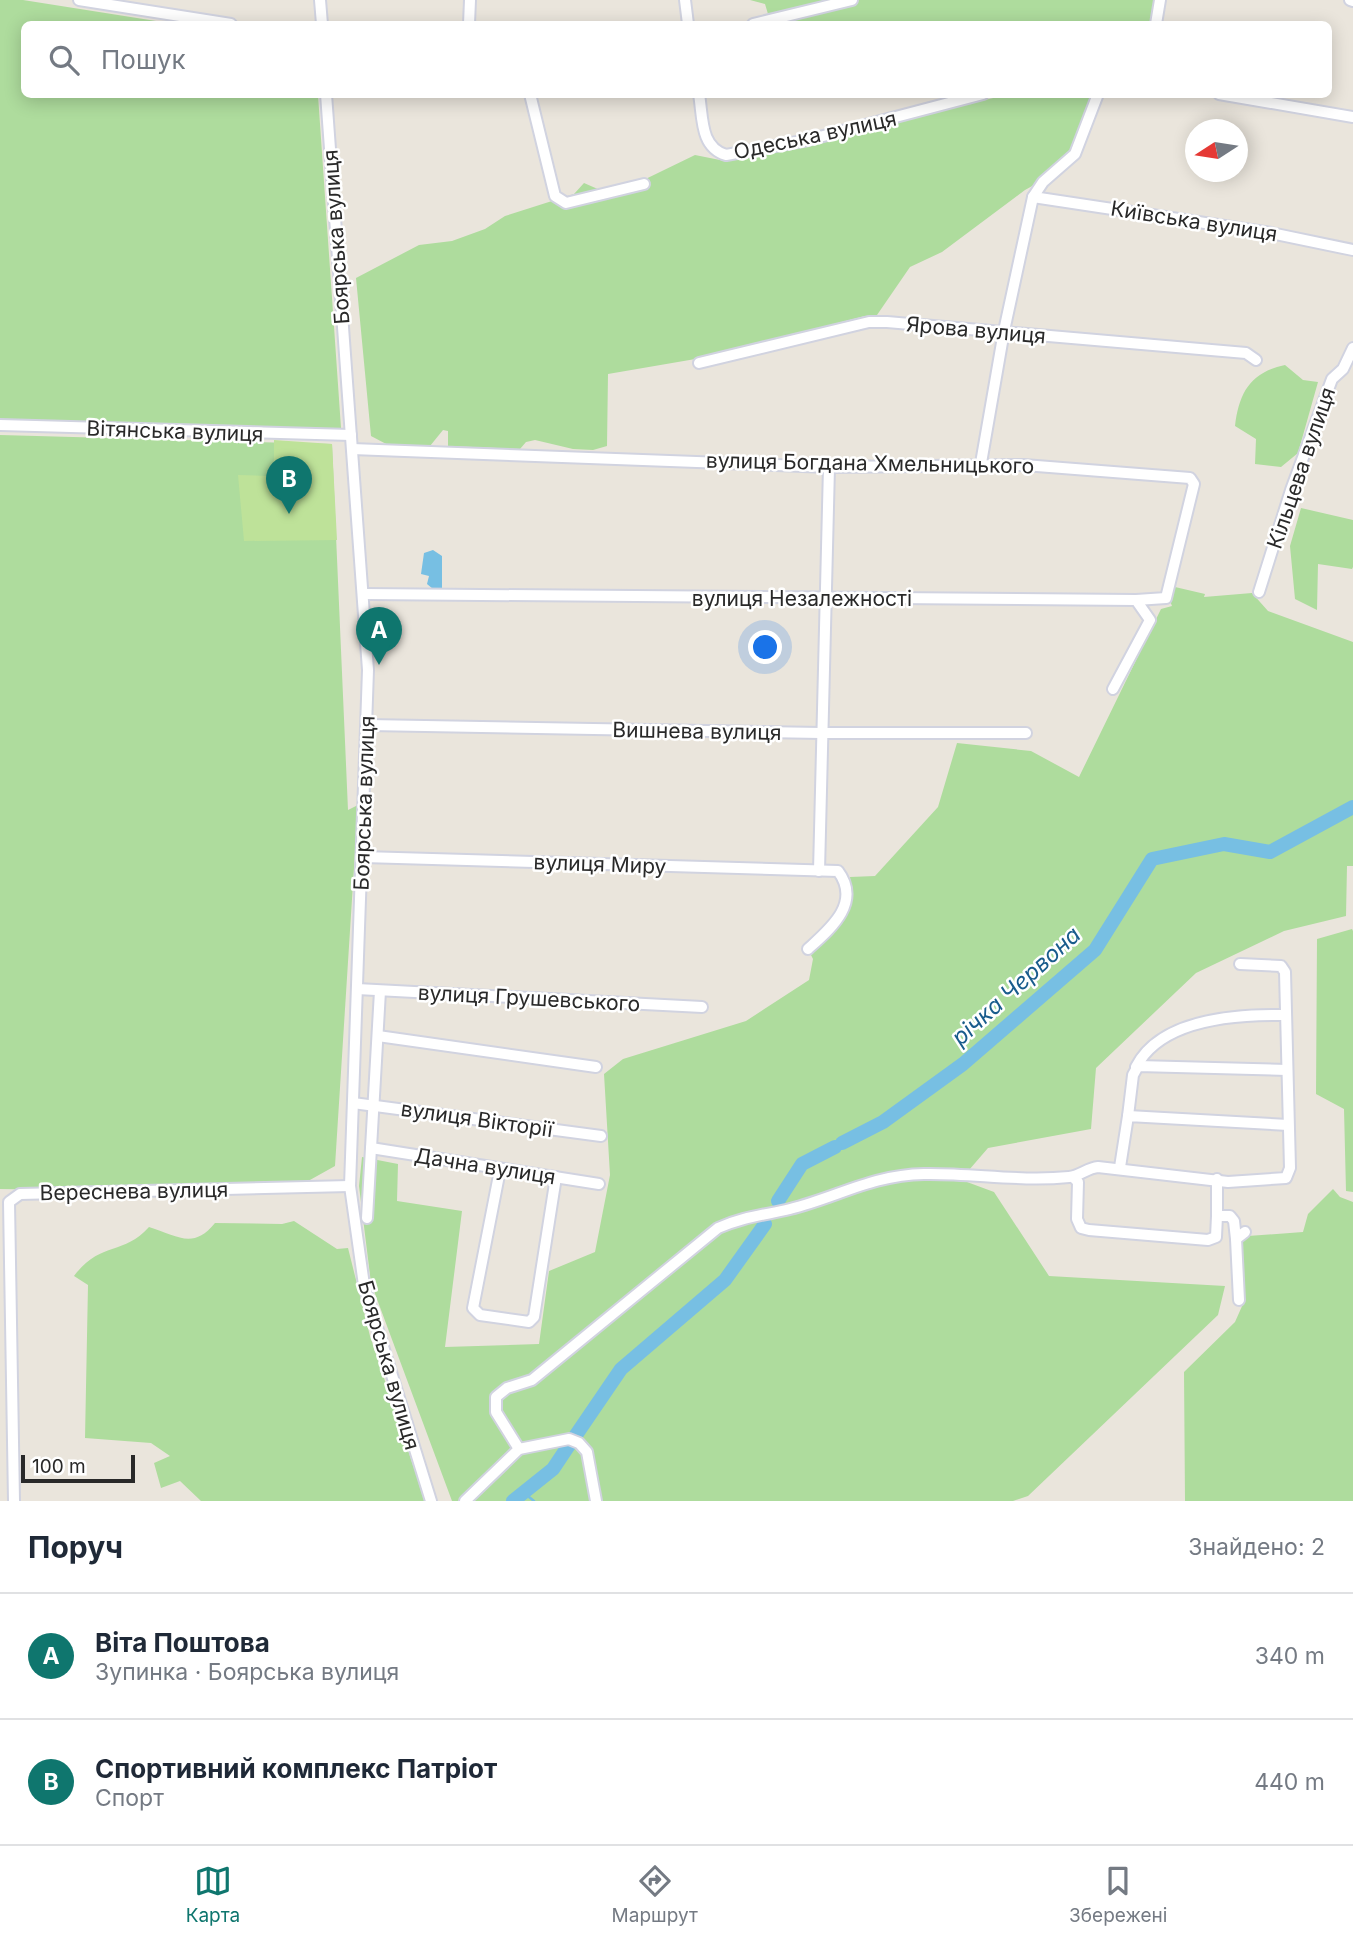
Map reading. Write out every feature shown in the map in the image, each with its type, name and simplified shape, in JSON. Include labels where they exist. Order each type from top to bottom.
[{"type":"street","points":[[79,0],[212,21]]},
{"type":"street","points":[[320,0],[322,21]]},
{"type":"street","points":[[469,21],[470,0]]},
{"type":"street","points":[[685,0],[688,21]]},
{"type":"street","points":[[765,21],[852,0]]},
{"type":"street","points":[[1156,21],[1160,0]]},
{"type":"street","name":"Боярська вулиця","points":[[326,98],[364,594],[368,725],[350,1186],[364,1285],[431,1501]]},
{"type":"street","points":[[531,98],[555,196],[566,203],[644,184]]},
{"type":"street","name":"Одеська вулиця","points":[[700,98],[708,145],[714,152],[726,155],[808,139],[967,98]]},
{"type":"street","points":[[981,463],[1004,331],[1034,197],[1043,182],[1074,154],[1096,98]]},
{"type":"street","points":[[1242,98],[1353,117]]},
{"type":"street","name":"Київська вулиця","points":[[1034,197],[1272,233],[1353,250]]},
{"type":"street","name":"Ярова вулиця","points":[[699,363],[869,322],[1246,353],[1256,360]]},
{"type":"street","name":"Кільцева вулиця","points":[[1259,592],[1332,379],[1348,371],[1353,348]]},
{"type":"street","name":"Вітянська вулиця","points":[[0,425],[351,435]]},
{"type":"street","name":"вулиця Богдана Хмельницького","points":[[352,449],[830,467],[981,463],[1076,467],[1190,478],[1194,484],[1166,598],[1136,600]]},
{"type":"street","points":[[818,871],[830,467]]},
{"type":"street","name":"вулиця Незалежності","points":[[364,594],[1136,600]]},
{"type":"street","points":[[1113,689],[1150,620],[1136,600]]},
{"type":"street","name":"Вишнева вулиця","points":[[368,725],[821,733],[1026,733]]},
{"type":"street","name":"вулиця Миру","points":[[363,857],[838,871],[845,880],[847,899],[839,921],[808,949]]},
{"type":"street","points":[[519,1449],[496,1412],[496,1397],[507,1388],[532,1380],[718,1228],[742,1217],[792,1209],[876,1179],[923,1174],[1020,1180],[1073,1177],[1089,1168],[1120,1167],[1228,1182],[1286,1178],[1290,1168],[1284,968],[1240,964]]},
{"type":"street","name":"вулиця Грушевського","points":[[357,989],[702,1007]]},
{"type":"street","points":[[367,1218],[380,991]]},
{"type":"street","points":[[1120,1167],[1135,1070],[1154,1045],[1202,1023],[1247,1016],[1286,1014]]},
{"type":"street","points":[[378,1036],[596,1067]]},
{"type":"street","points":[[1135,1070],[1144,1065],[1287,1070]]},
{"type":"street","name":"вулиця Вікторії","points":[[353,1103],[601,1136]]},
{"type":"street","points":[[1128,1116],[1289,1125]]},
{"type":"street","name":"Дачна вулиця","points":[[371,1148],[599,1184]]},
{"type":"street","points":[[500,1170],[473,1308],[480,1315],[529,1322],[534,1317],[556,1177]]},
{"type":"street","points":[[1073,1177],[1078,1182],[1077,1219],[1081,1228],[1208,1240],[1216,1237],[1217,1179]]},
{"type":"street","name":"Вереснева вулиця","points":[[13,1501],[5,1261],[9,1202],[20,1194],[350,1186]]},
{"type":"street","points":[[1217,1216],[1230,1216],[1241,1236],[1239,1300]]},
{"type":"street","points":[[466,1501],[519,1449],[569,1438],[579,1443],[587,1452],[596,1501]]},
{"type":"green space","points":[[0,0],[23,0],[156,21],[21,21],[21,98],[318,98],[341,428],[325,439],[0,425]]},
{"type":"green space","points":[[750,0],[1157,0],[1158,21],[770,21],[765,4]]},
{"type":"green space","points":[[993,98],[1092,98],[1063,169],[1025,190],[942,252],[910,267],[877,315],[707,357],[608,374],[607,446],[593,450],[573,449],[535,440],[526,442],[520,449],[448,446],[448,431],[443,430],[430,446],[390,446],[371,436],[356,278],[419,245],[452,241],[485,229],[505,216],[574,194],[584,183],[600,190],[627,188],[695,155],[725,161]]},
{"type":"green space","points":[[1285,365],[1303,380],[1318,382],[1298,453],[1281,467],[1255,464],[1256,439],[1235,426],[1240,403],[1255,378]]},
{"type":"green space","points":[[0,435],[332,444],[348,810],[358,805],[335,1166],[301,1185],[217,1192],[0,1189]]},
{"type":"green space","points":[[274,440],[332,444],[337,540],[244,541],[238,475],[267,476],[274,469]]},
{"type":"green space","points":[[1301,508],[1353,520],[1353,567],[1318,564],[1317,610],[1295,599],[1290,546]]},
{"type":"green space","points":[[1175,587],[1205,594],[1204,597],[1252,593],[1268,611],[1353,642],[1353,866],[1347,866],[1346,916],[1284,931],[1196,973],[1096,1068],[1091,1129],[988,1148],[969,1170],[967,1182],[994,1192],[1049,1276],[1225,1286],[1218,1315],[1028,1496],[1013,1501],[452,1501],[371,1283],[359,1186],[362,1157],[398,1164],[397,1201],[462,1211],[445,1347],[539,1344],[549,1271],[595,1252],[610,1175],[604,1074],[623,1059],[746,1021],[809,980],[813,959],[811,955],[847,913],[851,891],[850,877],[875,876],[938,807],[957,743],[1031,751],[1079,777],[1161,609],[1172,606],[1170,601]]},
{"type":"green space","points":[[1352,929],[1353,1192],[1346,1191],[1344,1109],[1316,1094],[1317,939]]},
{"type":"green space","points":[[1333,1189],[1340,1197],[1353,1202],[1353,1501],[1185,1501],[1184,1372],[1235,1322],[1243,1304],[1239,1241],[1248,1236],[1303,1232],[1308,1214]]},
{"type":"green space","points":[[294,1221],[337,1249],[348,1248],[370,1336],[425,1501],[201,1501],[180,1481],[161,1488],[154,1463],[170,1456],[151,1443],[85,1438],[88,1285],[74,1276],[84,1265],[102,1253],[130,1242],[149,1227],[177,1237],[192,1239],[215,1223],[282,1224]]},
{"type":"water","points":[[433,550],[442,556],[442,588],[433,589],[427,584],[429,576],[421,574],[424,553]]},
{"type":"waterway","name":"річка Червона","points":[[842,1143],[883,1122],[963,1064],[1095,950],[1152,859],[1224,844],[1270,852],[1353,807]]},
{"type":"waterway","points":[[778,1201],[802,1164],[835,1147]]},
{"type":"waterway","name":"річка Червона","points":[[576,1435],[621,1369],[725,1280],[765,1224]]},
{"type":"waterway","points":[[513,1501],[553,1469],[569,1445]]},
{"type":"waterway","points":[[524,1493],[534,1501]]},
{"type":"place","name":"Спортивний комплекс Патріот","points":[[289,514]]},
{"type":"place","name":"Віта Поштова","points":[[379,665]]}]
